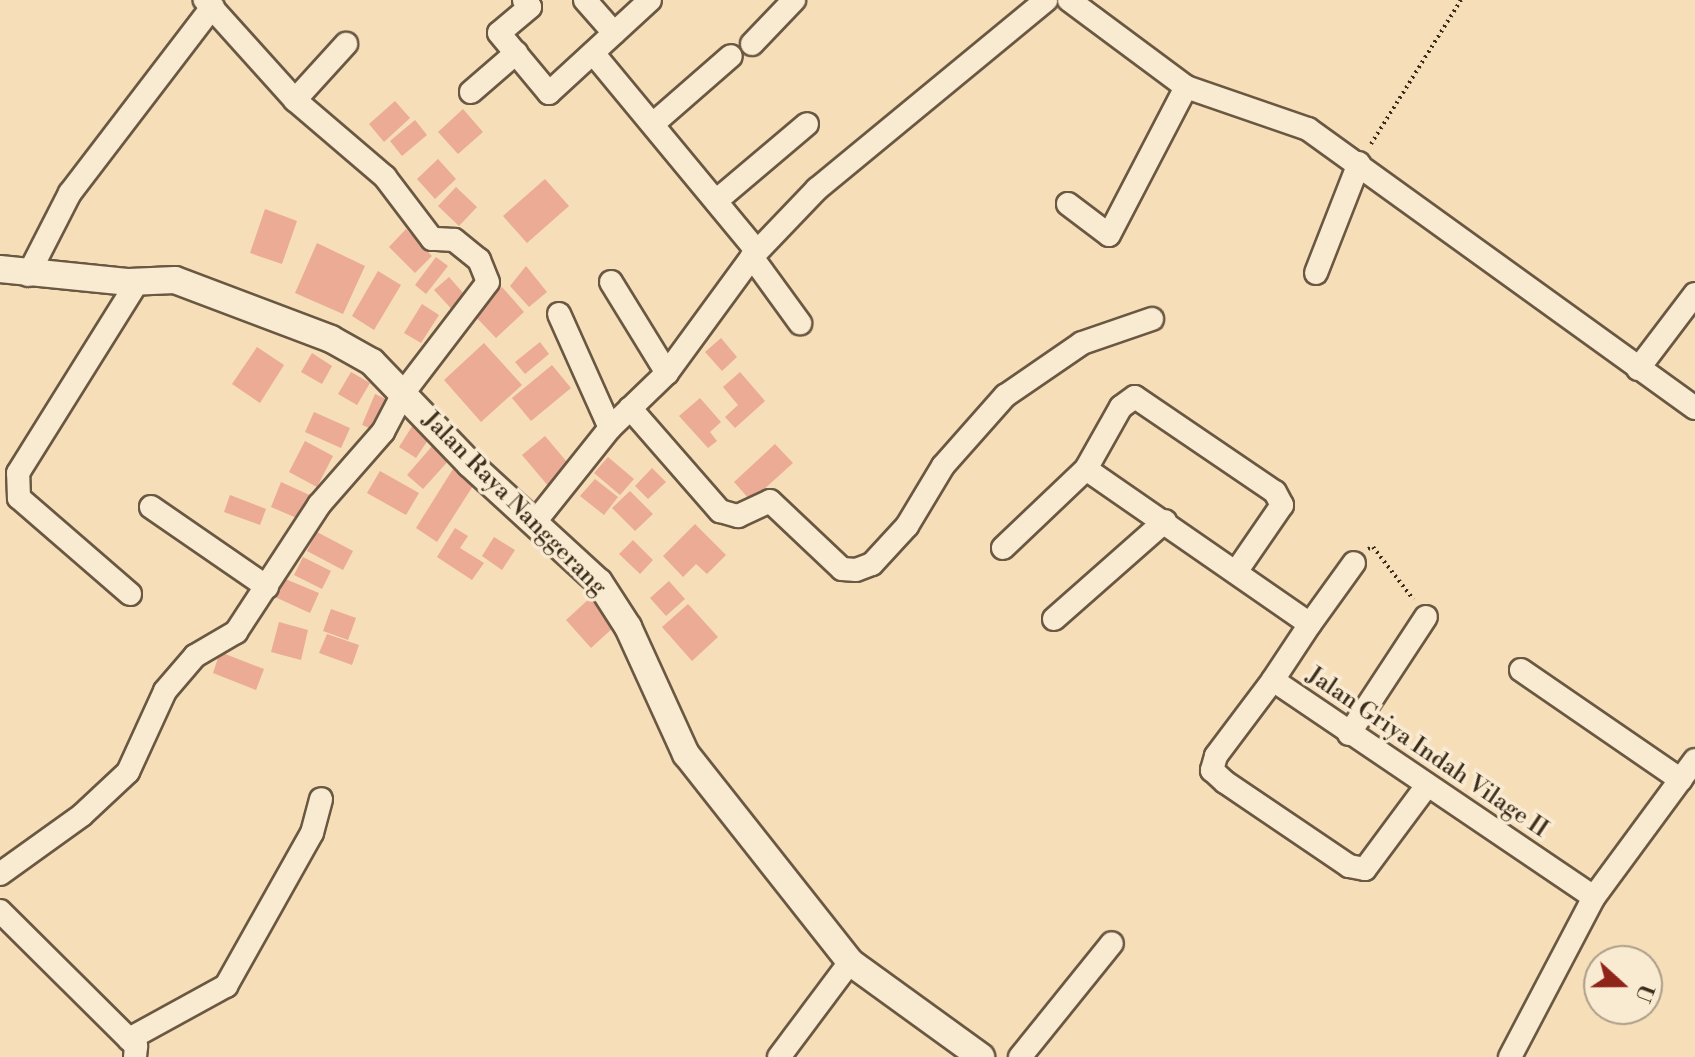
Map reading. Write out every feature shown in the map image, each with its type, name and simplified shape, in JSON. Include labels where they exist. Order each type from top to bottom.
[{"type":"street","points":[[524,0],[530,7],[499,33],[549,93],[650,0]]},
{"type":"street","points":[[585,0],[614,33]]},
{"type":"street","points":[[752,44],[794,0]]},
{"type":"street","points":[[535,522],[610,428],[667,373],[754,254],[817,189],[1046,0]]},
{"type":"street","points":[[1069,0],[1186,87],[1308,129],[1695,408]]},
{"type":"street","points":[[0,874],[82,815],[128,772],[165,691],[195,656],[236,632],[319,505],[383,432],[404,392],[486,288],[488,274],[454,240],[432,239],[385,177],[295,100],[209,3],[8,273]]},
{"type":"street","points":[[295,100],[346,44]]},
{"type":"street","points":[[471,92],[516,53]]},
{"type":"street","points":[[593,53],[716,201],[800,323]]},
{"type":"street","points":[[653,124],[731,56]]},
{"type":"street","points":[[1068,204],[1109,235],[1186,87]]},
{"type":"street","points":[[716,201],[807,124]]},
{"type":"street","points":[[1316,273],[1359,163]]},
{"type":"street","name":"Jalan Raya Nanggerang","points":[[8,273],[138,281],[175,280],[229,296],[331,339],[372,362],[470,464],[599,582],[628,627],[686,754],[850,962],[981,1057]]},
{"type":"street","points":[[130,594],[19,498],[18,473],[138,281]]},
{"type":"street","points":[[611,282],[667,373]]},
{"type":"street","points":[[1638,369],[1695,294]]},
{"type":"street","points":[[559,314],[610,428]]},
{"type":"street","points":[[630,408],[720,511],[738,516],[770,501],[842,569],[856,570],[872,564],[907,526],[943,466],[1005,396],[1082,343],[1152,319]]},
{"type":"street","points":[[1003,548],[1086,469],[1121,407],[1135,397],[1260,477],[1282,505],[1236,572]]},
{"type":"street","points":[[1086,469],[1310,624]]},
{"type":"street","points":[[151,507],[267,587]]},
{"type":"street","points":[[1054,619],[1165,521]]},
{"type":"street","name":"Jalan Griya Indah Vilage II","points":[[1354,563],[1273,680],[1426,787],[1594,897]]},
{"type":"street","points":[[1349,734],[1426,617]]},
{"type":"street","points":[[1521,670],[1681,780]]},
{"type":"street","points":[[1273,680],[1216,756],[1212,770],[1225,782],[1349,866],[1365,869],[1426,787]]},
{"type":"street","points":[[1510,1057],[1594,897],[1695,760]]},
{"type":"street","points":[[0,911],[132,1048],[226,986],[312,833],[321,799]]},
{"type":"street","points":[[1020,1057],[1112,943]]},
{"type":"street","points":[[779,1057],[850,962]]},
{"type":"path","points":[[1359,163],[1461,0]]},
{"type":"path","points":[[1354,563],[1373,547],[1426,617]]},
{"type":"building","points":[[395,101],[410,118],[384,142],[369,124]]},
{"type":"building","points":[[463,109],[483,132],[458,154],[438,132]]},
{"type":"building","points":[[415,120],[427,135],[402,156],[390,141]]},
{"type":"building","points":[[438,159],[456,179],[435,199],[417,179]]},
{"type":"building","points":[[545,179],[569,206],[527,243],[503,216]]},
{"type":"building","points":[[456,187],[477,207],[459,226],[438,206]]},
{"type":"building","points":[[265,209],[297,221],[282,264],[250,253]]},
{"type":"building","points":[[406,229],[432,256],[415,273],[389,247]]},
{"type":"building","points":[[317,243],[365,266],[343,314],[295,293]]},
{"type":"building","points":[[436,257],[448,266],[426,294],[415,285]]},
{"type":"building","points":[[526,266],[547,292],[529,307],[510,286]]},
{"type":"building","points":[[378,271],[401,285],[374,330],[352,316]]},
{"type":"building","points":[[449,277],[472,303],[458,316],[434,290]]},
{"type":"building","points":[[502,287],[524,312],[496,338],[473,314]]},
{"type":"building","points":[[422,304],[439,315],[421,343],[404,333]]},
{"type":"building","points":[[721,338],[737,357],[722,371],[705,352]]},
{"type":"building","points":[[540,342],[549,354],[525,374],[515,362]]},
{"type":"building","points":[[484,343],[522,385],[481,422],[444,380]]},
{"type":"building","points":[[257,347],[284,365],[260,403],[232,384]]},
{"type":"building","points":[[312,353],[332,366],[322,384],[301,372]]},
{"type":"building","points":[[552,365],[571,388],[531,421],[512,398]]},
{"type":"building","points":[[351,372],[370,383],[357,405],[338,394]]},
{"type":"building","points":[[740,372],[765,401],[735,428],[725,417],[738,405],[723,387]]},
{"type":"building","points":[[375,394],[392,402],[379,432],[362,425]]},
{"type":"building","points":[[700,398],[721,422],[710,432],[717,441],[708,448],[679,416]]},
{"type":"building","points":[[314,412],[350,428],[341,448],[305,432]]},
{"type":"building","points":[[418,417],[436,428],[416,458],[399,447]]},
{"type":"building","points":[[545,436],[572,468],[549,487],[522,455]]},
{"type":"building","points":[[305,441],[333,456],[317,487],[289,472]]},
{"type":"building","points":[[775,444],[793,463],[751,501],[734,482]]},
{"type":"building","points":[[433,445],[450,459],[423,489],[407,475]]},
{"type":"building","points":[[608,457],[634,479],[620,495],[594,473]]},
{"type":"building","points":[[458,461],[480,475],[437,542],[416,528]]},
{"type":"building","points":[[652,468],[666,482],[648,499],[635,486]]},
{"type":"building","points":[[380,471],[419,493],[406,515],[367,493]]},
{"type":"building","points":[[595,479],[618,497],[604,515],[580,496]]},
{"type":"building","points":[[281,482],[316,498],[306,522],[271,507]]},
{"type":"building","points":[[630,491],[653,514],[635,531],[612,508]]},
{"type":"building","points":[[230,495],[266,509],[260,525],[224,512]]},
{"type":"building","points":[[695,524],[726,555],[707,574],[696,564],[683,577],[663,556]]},
{"type":"building","points":[[455,528],[468,536],[460,548],[484,563],[472,580],[437,557]]},
{"type":"building","points":[[317,532],[353,551],[343,570],[307,551]]},
{"type":"building","points":[[494,537],[515,550],[502,570],[482,556]]},
{"type":"building","points":[[633,540],[653,560],[640,574],[619,554]]},
{"type":"building","points":[[303,557],[331,571],[322,589],[294,575]]},
{"type":"building","points":[[283,578],[319,593],[310,613],[275,597]]},
{"type":"building","points":[[669,581],[685,599],[666,616],[650,598]]},
{"type":"building","points":[[590,598],[615,626],[591,648],[566,620]]},
{"type":"building","points":[[688,604],[718,637],[692,661],[662,627]]},
{"type":"building","points":[[331,609],[356,618],[348,640],[323,631]]},
{"type":"building","points":[[279,622],[308,630],[301,660],[271,652]]},
{"type":"building","points":[[327,634],[359,645],[352,665],[319,653]]},
{"type":"building","points":[[220,652],[264,669],[256,690],[213,673]]}]
